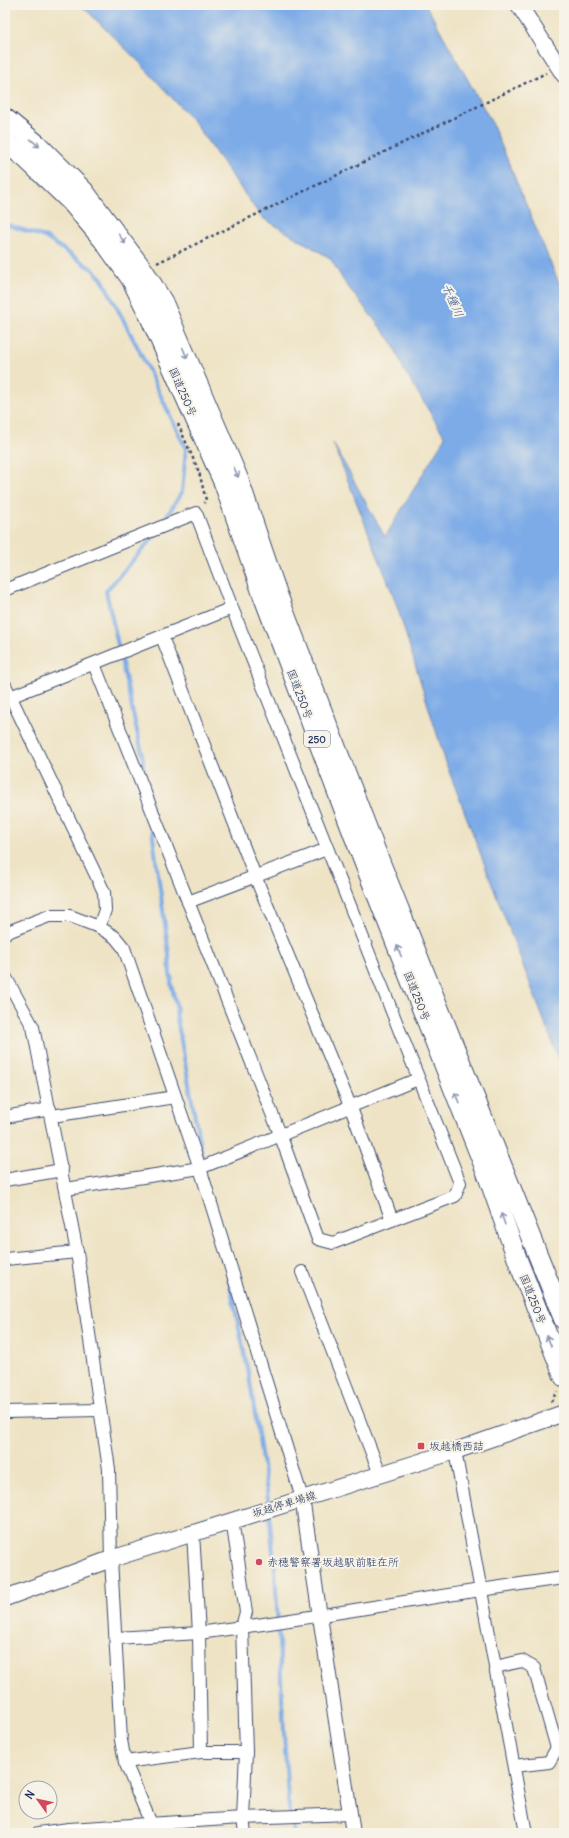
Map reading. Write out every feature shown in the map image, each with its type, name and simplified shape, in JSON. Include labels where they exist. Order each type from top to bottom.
[{"type":"highway","name":"国道250号","points":[[5,118],[37,144],[84,191],[144,271],[163,302],[239,480],[277,593],[377,854],[564,1320]]},
{"type":"highway","name":"国道250号","points":[[5,142],[25,158],[72,202],[103,240],[131,279],[148,313],[224,484],[262,593],[360,852],[486,1171],[518,1261],[564,1377]]},
{"type":"main road","points":[[519,5],[564,75]]},
{"type":"main road","name":"坂越停車場線","points":[[5,1598],[111,1559],[455,1451],[564,1413]]},
{"type":"street","points":[[5,590],[196,513],[232,608],[460,1183],[455,1196],[333,1243],[318,1239],[280,1134],[94,664]]},
{"type":"street","points":[[10,697],[232,608]]},
{"type":"street","points":[[162,637],[255,876],[351,1108],[392,1220]]},
{"type":"street","points":[[5,685],[104,892],[105,910],[99,927]]},
{"type":"street","points":[[188,902],[327,849]]},
{"type":"street","points":[[5,933],[50,916],[70,916],[99,927],[115,937],[124,948],[200,1168],[302,1498],[353,1833]]},
{"type":"street","points":[[5,976],[33,1027],[77,1252],[108,1469],[111,1559],[121,1740],[125,1762],[153,1828]]},
{"type":"street","points":[[66,1190],[200,1168],[280,1134],[351,1108],[418,1079]]},
{"type":"street","points":[[5,1116],[51,1113],[175,1097]]},
{"type":"street","points":[[5,1180],[62,1170]]},
{"type":"street","points":[[5,1259],[77,1252]]},
{"type":"street","points":[[302,1272],[380,1474]]},
{"type":"street","points":[[5,1412],[99,1410]]},
{"type":"street","points":[[455,1451],[526,1833]]},
{"type":"street","points":[[232,1520],[246,1612],[242,1627],[246,1752],[243,1818],[245,1833]]},
{"type":"street","points":[[193,1533],[199,1632],[200,1752]]},
{"type":"street","points":[[116,1638],[199,1632],[242,1627],[320,1616],[481,1588],[564,1578]]},
{"type":"street","points":[[495,1667],[522,1660],[534,1668],[558,1748],[549,1762],[514,1766]]},
{"type":"street","points":[[125,1762],[200,1752],[246,1752]]},
{"type":"street","points":[[38,1833],[153,1828],[243,1818],[350,1814]]},
{"type":"path","points":[[164,260],[547,73]]},
{"type":"path","points":[[178,423],[199,472],[206,500],[196,513]]},
{"type":"water","name":"千種川","points":[[81,5],[426,5],[492,123],[564,295],[564,1073],[447,766],[394,597],[333,443],[385,537],[445,437],[404,370],[392,342],[345,283],[330,258],[261,217],[194,122],[140,63]]},
{"type":"waterway","points":[[5,224],[45,237],[92,269],[102,279],[139,350],[186,449],[182,492],[163,522]]},
{"type":"waterway","points":[[144,777],[143,758],[106,591],[157,533]]},
{"type":"waterway","points":[[151,822],[169,955],[170,976],[172,977],[171,983],[177,1009],[176,1013],[202,1156]]},
{"type":"waterway","points":[[229,1280],[249,1375],[269,1505]]},
{"type":"waterway","points":[[269,1512],[275,1572],[288,1802],[294,1833]]},
{"type":"place","name":"坂越橋西詰","points":[[421,1446]]},
{"type":"place","name":"赤穂警察署坂越駅前駐在所","points":[[259,1562]]}]
